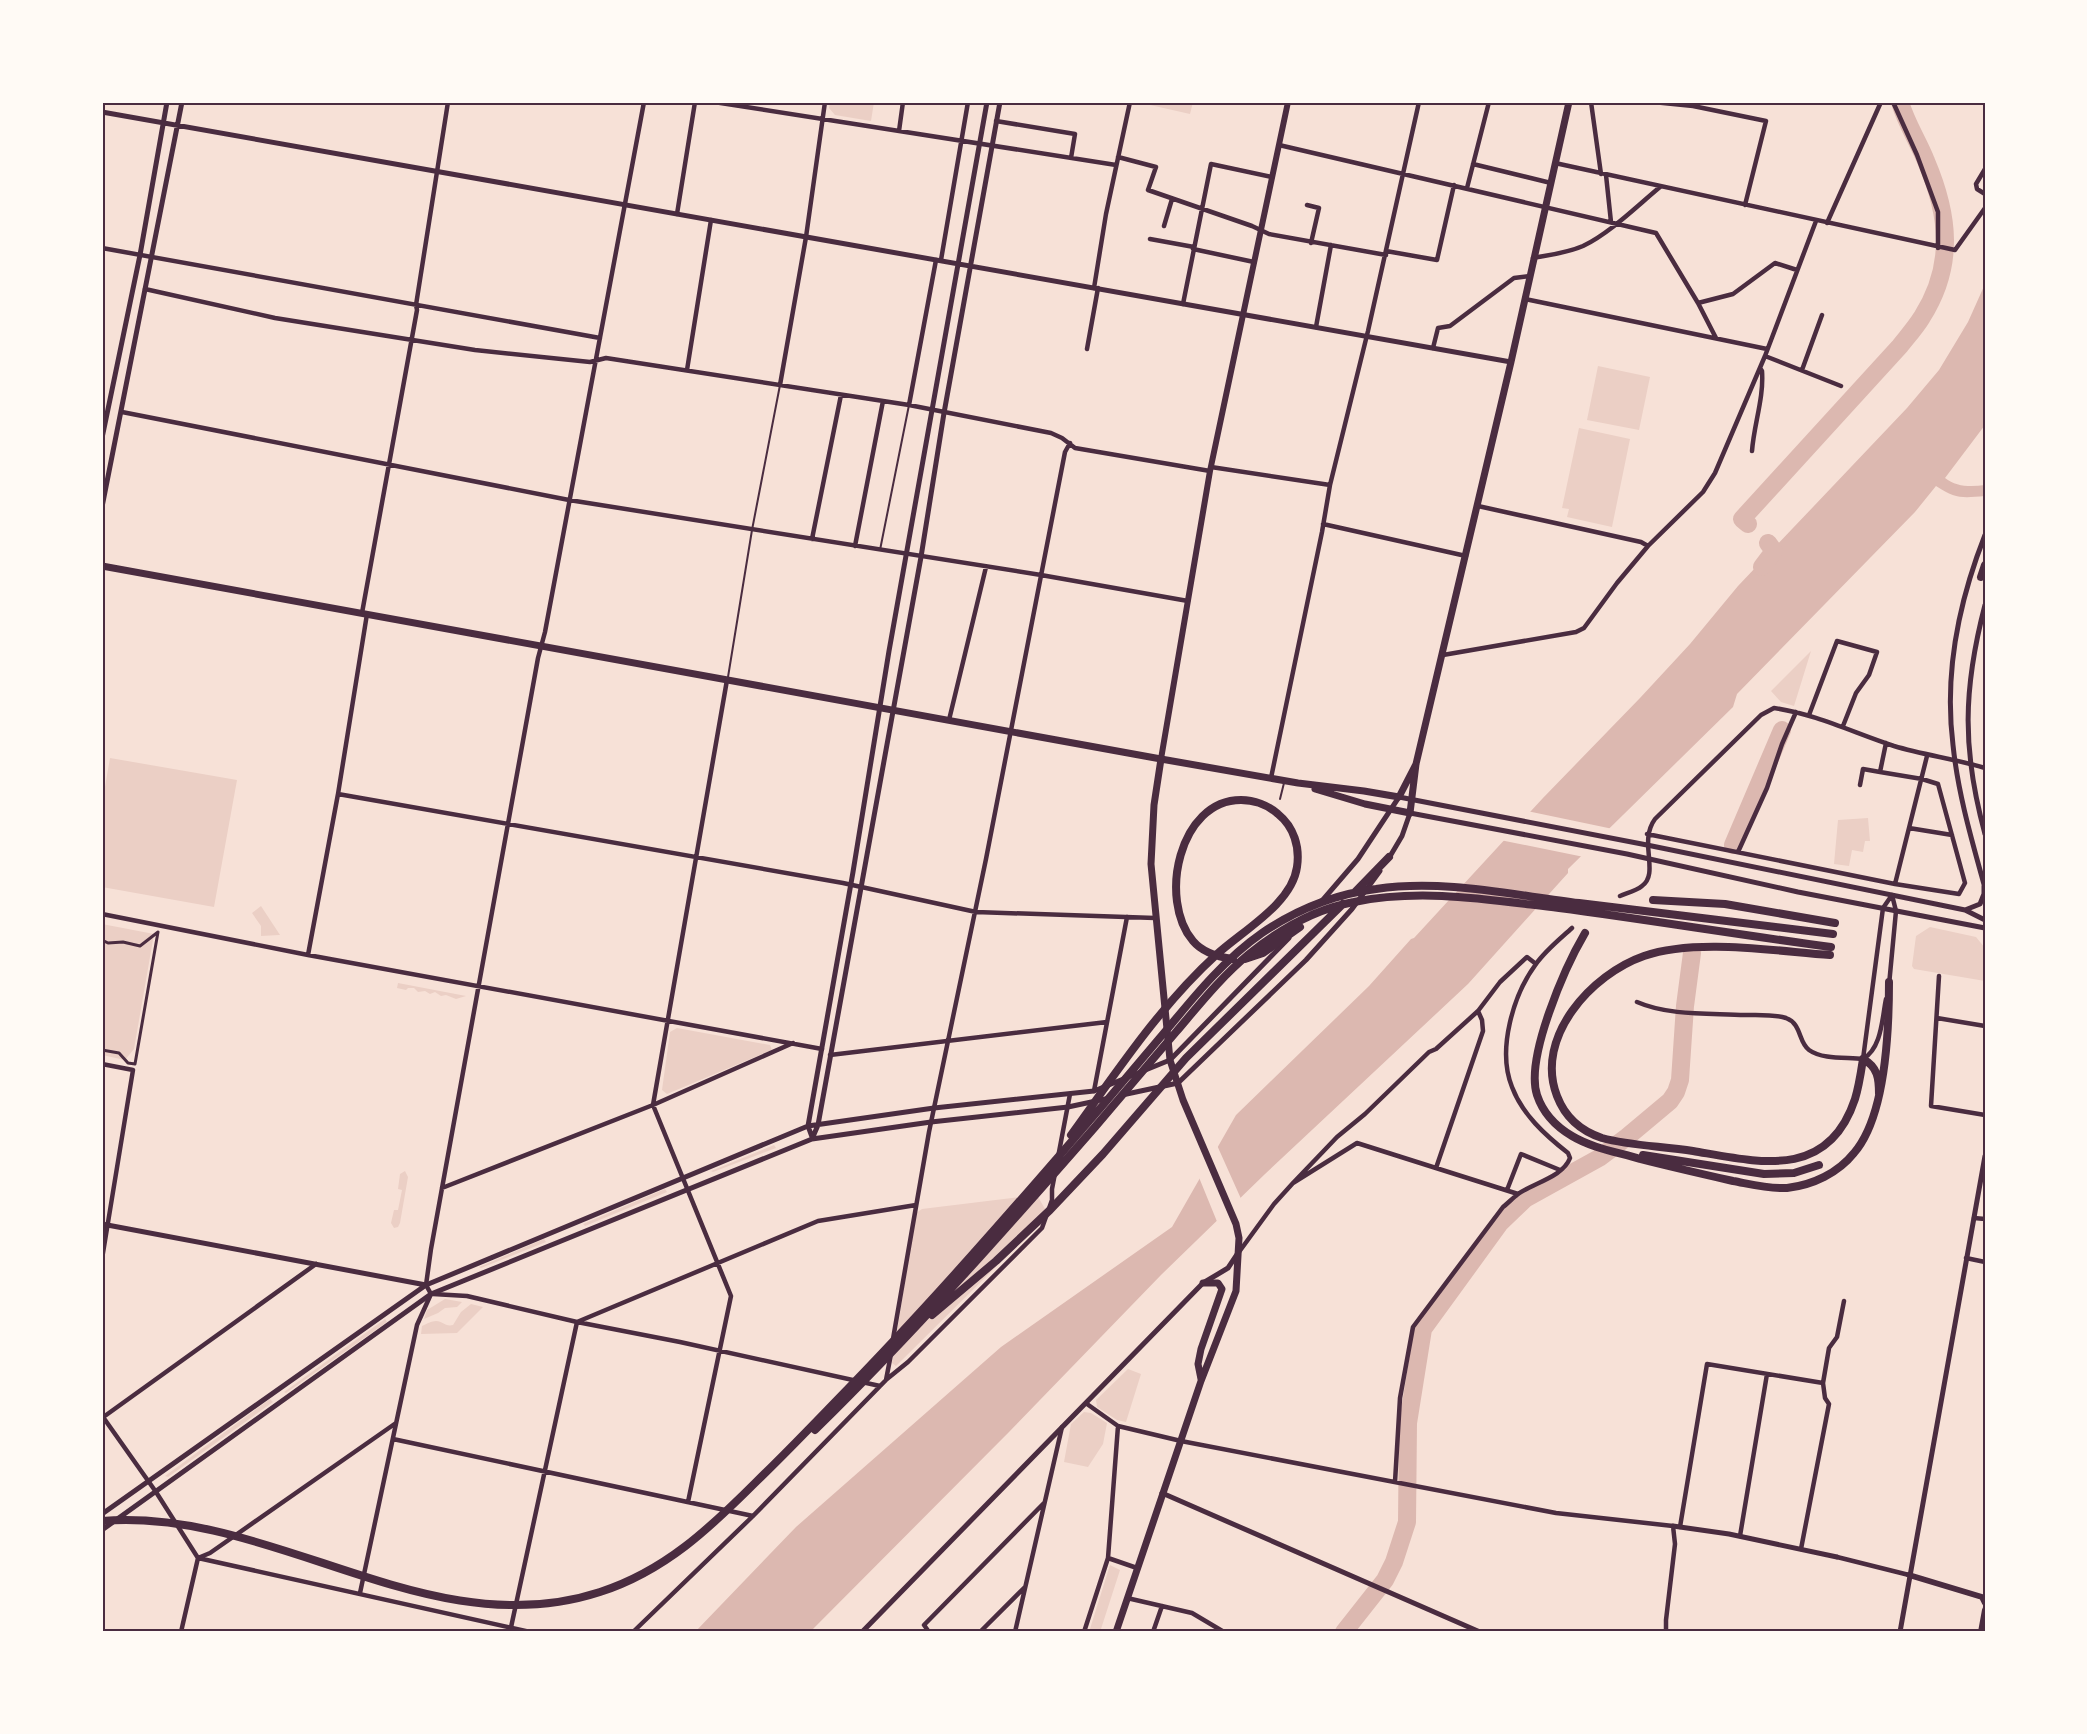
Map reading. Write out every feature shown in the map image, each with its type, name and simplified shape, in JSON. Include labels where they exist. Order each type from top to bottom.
[{"type":"highway","points":[[1981,577],[1985,565]]},
{"type":"highway","points":[[1034,1185],[1164,1009],[1210,961],[1270,910],[1290,887],[1296,873],[1298,853],[1296,839],[1286,821],[1266,805],[1245,800],[1217,805],[1202,815],[1184,846],[1178,866],[1179,908],[1188,934],[1199,946],[1212,954],[1242,959],[1263,953],[1300,927]]},
{"type":"highway","points":[[899,1344],[990,1266],[1050,1210],[1103,1154],[1186,1058],[1389,857]]},
{"type":"highway","points":[[752,1487],[844,1393],[1034,1185],[1210,980],[1243,948],[1283,920],[1337,897],[1376,888],[1400,886],[1462,888],[1830,951],[1703,946],[1680,947],[1657,952],[1635,959],[1604,977],[1587,993],[1566,1021],[1557,1043],[1552,1072],[1555,1091],[1569,1117],[1584,1130],[1607,1139],[1723,1167]]},
{"type":"highway","points":[[102,1521],[131,1519],[184,1524],[219,1532],[422,1593],[480,1604],[538,1605],[595,1594],[649,1572],[693,1543],[810,1435],[899,1344],[1083,1140],[1210,992],[1247,956],[1284,930],[1317,912],[1342,904],[1415,894],[1470,897],[1833,934]]},
{"type":"highway","points":[[1653,900],[1687,900],[1746,906],[1835,923]]},
{"type":"highway","points":[[1585,933],[1569,965],[1542,1035],[1535,1062],[1534,1086],[1541,1106],[1553,1122],[1572,1136],[1600,1147],[1695,1173],[1760,1186],[1785,1188],[1823,1178],[1841,1166],[1866,1136],[1879,1094],[1885,1057],[1889,982]]},
{"type":"highway","points":[[1631,1144],[1762,1163],[1790,1161],[1802,1158],[1825,1144],[1844,1124],[1855,1098],[1863,1059],[1875,1069],[1879,1094]]},
{"type":"highway","points":[[1632,1155],[1779,1175],[1819,1165]]},
{"type":"main road","points":[[1116,1632],[1201,1381],[1236,1291],[1239,1238],[1236,1224],[1191,1118],[1170,1060],[1151,864],[1154,805],[1211,469],[1288,102]]},
{"type":"main road","points":[[1298,783],[1365,804],[1410,813],[1416,764],[1478,506],[1569,102]]},
{"type":"main road","points":[[102,566],[1284,781],[1399,797],[1416,764]]},
{"type":"main road","points":[[1201,1381],[1198,1364],[1201,1349],[1222,1289],[1218,1282],[1203,1283]]},
{"type":"main road","points":[[1909,1575],[1982,1597],[1985,1603]]},
{"type":"main road","points":[[1981,1632],[1985,1610]]},
{"type":"street","points":[[102,438],[140,255],[167,102]]},
{"type":"street","points":[[102,507],[183,102]]},
{"type":"street","points":[[308,955],[338,794],[389,464],[417,310],[448,102]]},
{"type":"street","points":[[431,1294],[426,1285],[477,986],[644,102]]},
{"type":"street","points":[[677,214],[694,102]]},
{"type":"street","points":[[714,102],[1116,165]]},
{"type":"street","points":[[780,385],[806,237],[825,102]]},
{"type":"street","points":[[899,131],[903,102]]},
{"type":"street","points":[[909,405],[968,102]]},
{"type":"street","points":[[812,1139],[808,1126],[987,102]]},
{"type":"street","points":[[812,1139],[818,1125],[921,557],[999,102]]},
{"type":"street","points":[[1087,349],[1116,165],[1130,102]]},
{"type":"street","points":[[1271,778],[1330,484],[1367,336],[1419,102]]},
{"type":"street","points":[[1467,188],[1489,102]]},
{"type":"street","points":[[1591,102],[1614,222]]},
{"type":"street","points":[[1653,102],[1693,106],[1766,121],[1744,205]]},
{"type":"street","points":[[1827,223],[1881,102]]},
{"type":"street","points":[[1893,102],[1936,205],[1940,225],[1940,248]]},
{"type":"street","points":[[102,112],[1511,363]]},
{"type":"street","points":[[996,121],[1075,134],[1071,158]]},
{"type":"street","points":[[1279,145],[1656,233],[1716,338]]},
{"type":"street","points":[[1118,157],[1156,167],[1148,189],[1269,234],[1311,243],[1437,260],[1454,185]]},
{"type":"street","points":[[1184,304],[1211,164],[1272,177]]},
{"type":"street","points":[[1473,164],[1551,183]]},
{"type":"street","points":[[1555,164],[1955,250],[1985,208]]},
{"type":"street","points":[[1985,169],[1976,184],[1977,189],[1985,194]]},
{"type":"street","points":[[1533,258],[1568,251],[1584,245],[1660,187]]},
{"type":"street","points":[[1164,226],[1172,199]]},
{"type":"street","points":[[1307,205],[1319,208],[1311,243]]},
{"type":"street","points":[[687,370],[711,220]]},
{"type":"street","points":[[1443,655],[1576,632],[1584,628],[1648,546],[1703,492],[1715,473],[1760,368],[1816,221]]},
{"type":"street","points":[[1150,239],[1254,262]]},
{"type":"street","points":[[1316,327],[1331,245]]},
{"type":"street","points":[[102,248],[600,338]]},
{"type":"street","points":[[1698,303],[1733,294],[1775,263],[1797,270]]},
{"type":"street","points":[[1433,348],[1438,328],[1450,326],[1514,278],[1530,276]]},
{"type":"street","points":[[145,289],[275,318],[411,339],[536,357],[590,362],[606,358],[909,405],[1051,433],[1076,448],[1211,469],[1330,484]]},
{"type":"street","points":[[1525,299],[1767,349]]},
{"type":"street","points":[[1802,370],[1822,315]]},
{"type":"street","points":[[1765,356],[1841,386]]},
{"type":"street","points":[[1752,451],[1754,426],[1763,389],[1760,368]]},
{"type":"street","points":[[812,539],[841,395]]},
{"type":"street","points":[[855,546],[883,401]]},
{"type":"street","points":[[122,412],[569,500],[1041,575],[1188,601]]},
{"type":"street","points":[[886,1380],[931,1122],[976,912],[1065,452],[1070,443]]},
{"type":"street","points":[[1478,506],[1641,542],[1648,546]]},
{"type":"street","points":[[1323,524],[1466,556]]},
{"type":"street","points":[[1985,535],[1974,563],[1955,639],[1950,693],[1955,761],[1966,818],[1985,888]]},
{"type":"street","points":[[949,720],[986,567]]},
{"type":"street","points":[[1985,605],[1969,686],[1967,712],[1971,764],[1985,834]]},
{"type":"street","points":[[1809,715],[1837,640],[1877,652],[1869,675],[1856,693],[1843,726]]},
{"type":"street","points":[[688,1502],[731,1296],[653,1105],[728,680]]},
{"type":"street","points":[[1620,896],[1638,889],[1649,877],[1647,834],[1650,825],[1660,812],[1761,715],[1774,708],[1809,715],[1927,756],[1985,768]]},
{"type":"street","points":[[1738,852],[1767,788],[1796,712]]},
{"type":"street","points":[[1880,772],[1886,743]]},
{"type":"street","points":[[1895,884],[1927,756]]},
{"type":"street","points":[[1647,834],[1895,884],[1959,894],[1965,883],[1938,784],[1863,769],[1860,785]]},
{"type":"street","points":[[338,794],[851,884],[976,912],[1155,918]]},
{"type":"street","points":[[102,1514],[426,1285],[808,1126],[934,1108],[1094,1091],[1170,1060],[1300,927],[1358,859],[1399,797],[1965,910],[1985,920]]},
{"type":"street","points":[[102,1530],[431,1294],[812,1139],[931,1122],[1068,1107],[1178,1083],[1306,960],[1352,909],[1402,836],[1410,813],[1627,854],[1738,879],[1985,928]]},
{"type":"street","points":[[1909,828],[1952,835]]},
{"type":"street","points":[[1965,910],[1980,904],[1984,894],[1983,881]]},
{"type":"street","points":[[1863,1059],[1883,908],[1892,895]]},
{"type":"street","points":[[1637,1002],[1653,1009],[1788,1019],[1798,1029],[1803,1044],[1808,1050],[1825,1056],[1863,1059],[1872,1052],[1876,1043],[1889,982],[1896,911],[1892,895]]},
{"type":"street","points":[[102,914],[308,955],[822,1049]]},
{"type":"street","points":[[1094,1091],[1127,917]]},
{"type":"street","points":[[1397,1482],[1400,1398],[1413,1327],[1503,1207],[1518,1194],[1568,1165],[1570,1158],[1568,1153],[1532,1120],[1511,1086],[1506,1051],[1509,1025],[1518,996],[1536,964],[1572,928]]},
{"type":"street","points":[[102,940],[108,943],[123,942],[140,946],[158,932],[135,1064],[128,1063],[119,1053],[102,1050]]},
{"type":"street","points":[[862,1632],[1203,1283],[1224,1271],[1274,1204],[1336,1137],[1365,1114],[1429,1052],[1436,1049],[1478,1011],[1500,982],[1527,957],[1536,964]]},
{"type":"street","points":[[1939,975],[1931,1106],[1985,1115]]},
{"type":"street","points":[[1436,1168],[1483,1031],[1478,1011]]},
{"type":"street","points":[[1937,1018],[1985,1026]]},
{"type":"street","points":[[830,1055],[1107,1022]]},
{"type":"street","points":[[442,1188],[653,1105],[793,1043]]},
{"type":"street","points":[[102,1064],[133,1070],[105,1225],[102,1259]]},
{"type":"street","points":[[633,1632],[753,1516],[879,1386],[908,1362],[1042,1228],[1052,1200],[1052,1189],[1070,1094]]},
{"type":"street","points":[[1293,1183],[1357,1143],[1518,1194]]},
{"type":"street","points":[[1507,1190],[1521,1154],[1560,1170]]},
{"type":"street","points":[[1900,1632],[1985,1156]]},
{"type":"street","points":[[576,1322],[818,1221],[916,1205]]},
{"type":"street","points":[[1974,1218],[1985,1219]]},
{"type":"street","points":[[105,1225],[426,1285]]},
{"type":"street","points":[[1966,1258],[1985,1262]]},
{"type":"street","points":[[316,1264],[102,1416],[156,1492],[198,1558],[360,1593],[510,1630],[530,1632]]},
{"type":"street","points":[[431,1294],[467,1296],[576,1322],[879,1386]]},
{"type":"street","points":[[360,1593],[417,1325],[431,1294]]},
{"type":"street","points":[[1801,1549],[1829,1404],[1825,1398],[1823,1383],[1829,1348],[1837,1336],[1844,1301]]},
{"type":"street","points":[[510,1630],[576,1322]]},
{"type":"street","points":[[1666,1632],[1676,1527],[1707,1364],[1823,1383]]},
{"type":"street","points":[[1740,1536],[1767,1374]]},
{"type":"street","points":[[274,1391],[282,1402]]},
{"type":"street","points":[[1087,1404],[1118,1426],[1181,1441],[1556,1513],[1740,1536],[1909,1575]]},
{"type":"street","points":[[198,1558],[210,1553],[396,1423]]},
{"type":"street","points":[[1084,1632],[1108,1558],[1118,1426]]},
{"type":"street","points":[[1015,1632],[1062,1427]]},
{"type":"street","points":[[393,1439],[753,1516]]},
{"type":"street","points":[[1162,1493],[1480,1632]]},
{"type":"street","points":[[929,1632],[924,1625],[1044,1503]]},
{"type":"street","points":[[181,1632],[198,1558]]},
{"type":"street","points":[[1108,1558],[1137,1568]]},
{"type":"street","points":[[980,1632],[1025,1587]]},
{"type":"street","points":[[1127,1598],[1192,1613],[1224,1632]]},
{"type":"street","points":[[1153,1632],[1162,1606]]},
{"type":"lane","points":[[728,680],[780,385]]},
{"type":"lane","points":[[880,550],[909,405]]},
{"type":"lane","points":[[1280,799],[1284,781]]},
{"type":"shaded area","points":[[830,102],[874,102],[871,121],[835,115],[829,108]]},
{"type":"shaded area","points":[[1137,102],[1193,102],[1190,114]]},
{"type":"shaded area","points":[[1985,284],[1985,425],[1945,478],[1964,486],[1985,485],[1985,496],[1959,497],[1936,486],[1915,512],[1737,694],[1733,707],[1568,869],[1568,873],[1468,984],[1161,1275],[810,1632],[695,1632],[796,1527],[1001,1347],[1172,1227],[1236,1115],[1369,986],[1690,644],[1738,586],[1907,408],[1939,370],[1968,322]]},
{"type":"shaded area","points":[[1598,366],[1650,377],[1639,430],[1587,420]]},
{"type":"shaded area","points":[[1579,428],[1630,439],[1612,527],[1567,517],[1569,509],[1562,508]]},
{"type":"shaded area","points":[[1811,651],[1794,706],[1781,702],[1771,691]]},
{"type":"shaded area","points":[[110,758],[237,780],[214,907],[102,887],[102,804]]},
{"type":"shaded area","points":[[1868,818],[1870,841],[1865,841],[1863,852],[1852,850],[1849,866],[1834,864],[1838,820]]},
{"type":"shaded area","points":[[261,906],[280,935],[261,936],[261,926],[252,913]]},
{"type":"shaded area","points":[[102,924],[154,934],[134,1049],[125,1060],[102,1055]]},
{"type":"shaded area","points":[[1930,927],[1976,937],[1985,948],[1985,981],[1914,969],[1912,966],[1916,936]]},
{"type":"shaded area","points":[[398,983],[466,996],[456,999],[446,995],[441,996],[435,992],[430,994],[425,991],[418,992],[414,988],[406,990],[397,988]]},
{"type":"shaded area","points":[[677,1028],[770,1045],[772,1050],[667,1094],[662,1090],[670,1032]]},
{"type":"shaded area","points":[[774,1145],[776,1148],[711,1171]]},
{"type":"shaded area","points":[[405,1171],[408,1177],[400,1223],[394,1228],[391,1223],[394,1210],[398,1210],[402,1190],[398,1189],[400,1174]]},
{"type":"shaded area","points":[[665,1189],[667,1192],[585,1226],[583,1224]]},
{"type":"shaded area","points":[[1037,1195],[1045,1209],[1011,1252],[896,1366],[892,1363],[916,1213],[922,1209]]},
{"type":"shaded area","points":[[544,1239],[546,1242],[479,1267]]},
{"type":"shaded area","points":[[445,1299],[462,1302],[457,1307],[445,1308],[424,1319],[427,1310]]},
{"type":"shaded area","points":[[471,1304],[483,1307],[457,1333],[421,1334],[422,1326],[433,1322],[453,1325],[461,1312]]},
{"type":"shaded area","points":[[385,1319],[387,1322],[286,1393],[284,1392]]},
{"type":"shaded area","points":[[1128,1369],[1141,1374],[1126,1422],[1117,1420],[1097,1407],[1096,1400]]},
{"type":"shaded area","points":[[270,1399],[273,1402],[168,1477],[165,1476]]},
{"type":"shaded area","points":[[1084,1412],[1091,1413],[1107,1423],[1103,1444],[1088,1467],[1064,1462],[1071,1424]]},
{"type":"shaded area","points":[[1110,1565],[1120,1570],[1100,1632],[1089,1632]]},
{"type":"pier","points":[[1527,811],[1613,829],[1584,857],[1500,840]]},
{"type":"pier","points":[[1216,1143],[1242,1201],[1218,1224],[1198,1175]]},
{"type":"waterway","points":[[1748,524],[1742,519],[1900,346],[1933,298],[1944,259],[1944,220],[1934,181],[1900,102]]},
{"type":"waterway","points":[[1762,567],[1774,551],[1768,543]]},
{"type":"waterway","points":[[1733,845],[1782,730]]},
{"type":"waterway","points":[[1344,1632],[1385,1580],[1394,1562],[1407,1522],[1408,1423],[1423,1329],[1500,1223],[1525,1199],[1599,1158],[1670,1101],[1680,1080],[1685,1006],[1692,953]]}]
